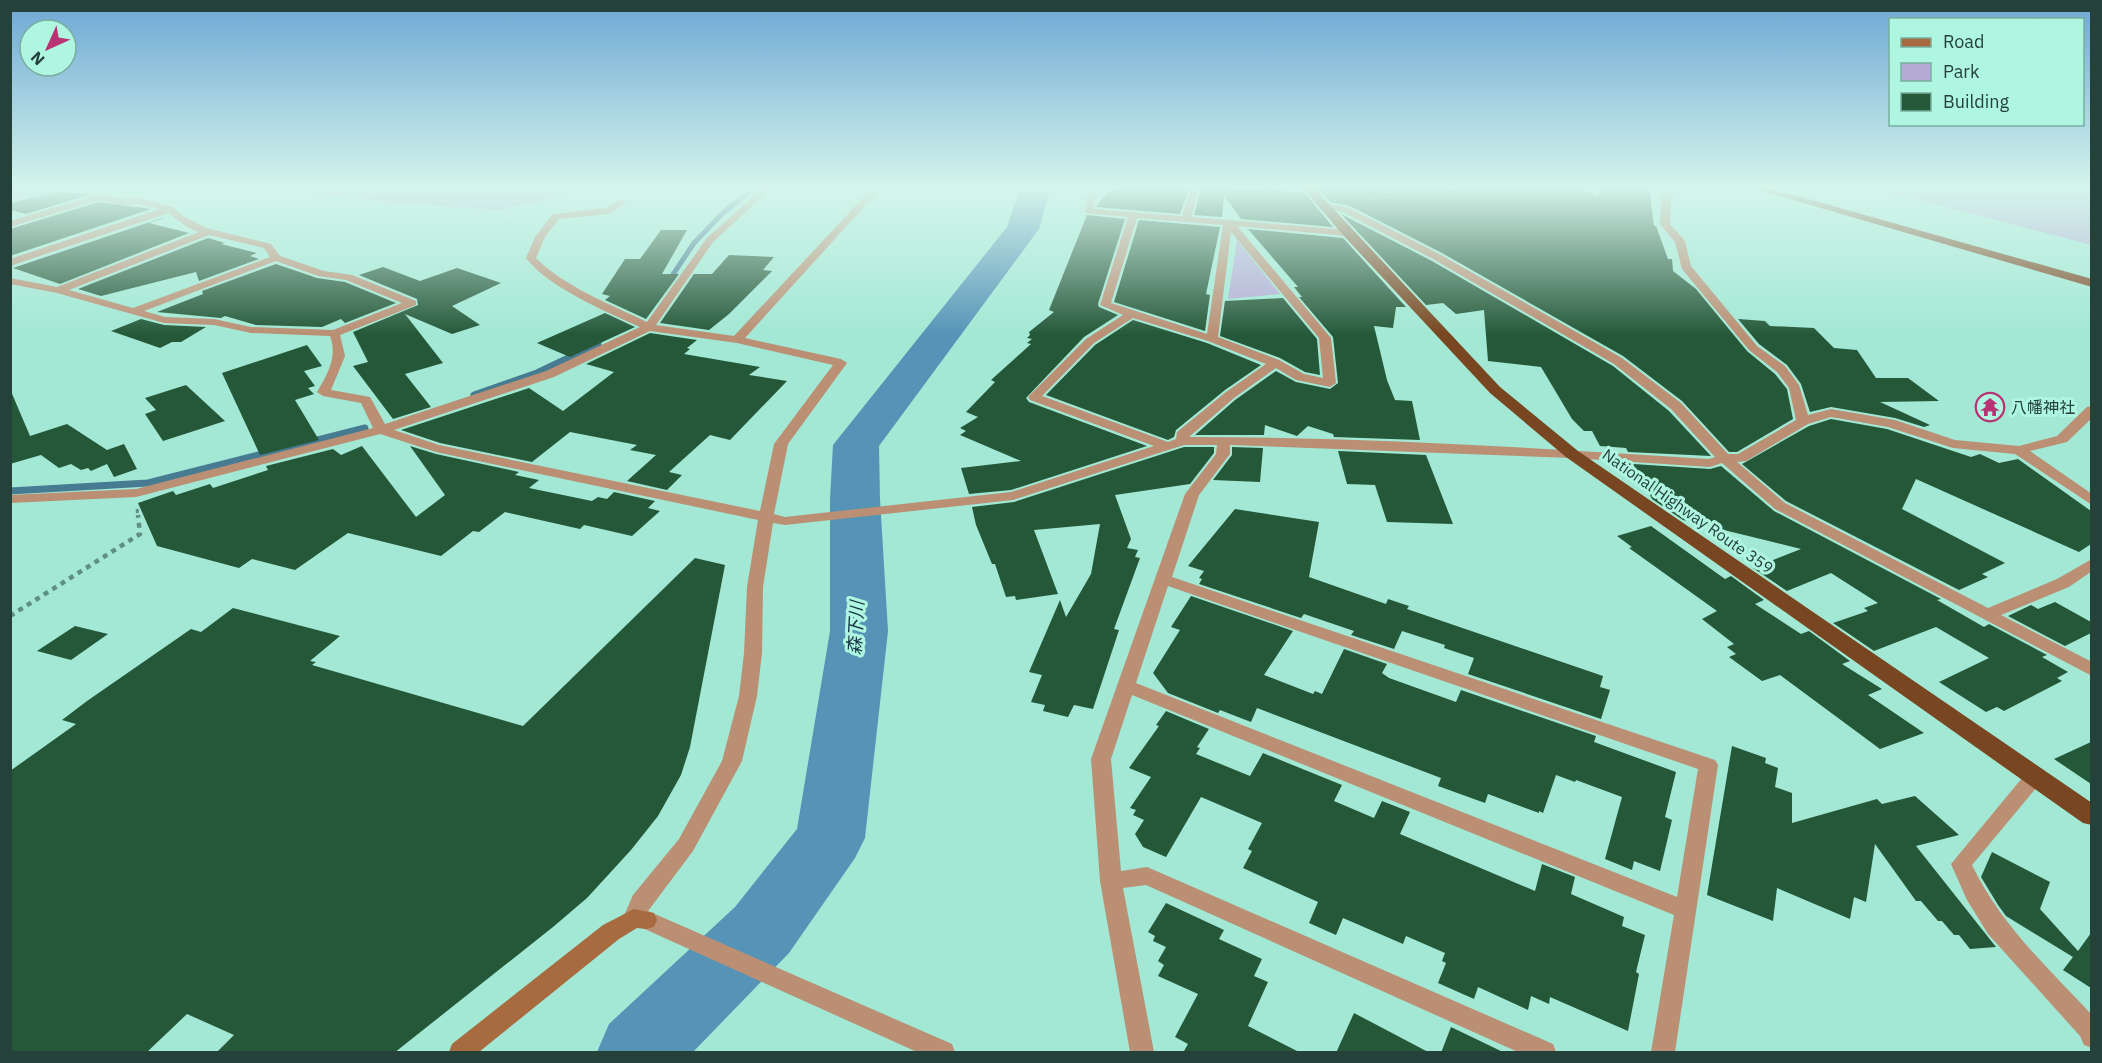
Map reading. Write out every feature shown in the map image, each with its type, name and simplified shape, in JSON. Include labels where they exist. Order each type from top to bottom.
[{"type":"highway","name":"National Highway Route 359","points":[[1349,236],[1495,390],[1572,454],[2091,816]]},
{"type":"highway","points":[[1924,236],[2091,283]]},
{"type":"highway","points":[[1964,236],[2091,271]]},
{"type":"street","points":[[10,263],[91,236]]},
{"type":"street","points":[[58,290],[200,236]]},
{"type":"street","points":[[10,281],[58,290],[164,320],[214,322],[251,330],[334,333],[412,303],[348,278],[322,274],[276,258],[267,246],[224,236]]},
{"type":"street","points":[[541,236],[531,258],[541,269],[592,300],[642,324],[737,340],[841,363],[781,444],[755,587],[753,653],[748,696],[732,760],[686,845],[641,901],[640,919]]},
{"type":"street","points":[[10,499],[136,493],[381,430],[550,374],[642,324],[715,236]]},
{"type":"street","points":[[737,340],[833,236]]},
{"type":"street","points":[[1127,236],[1105,305],[1212,339],[1275,363],[1300,377],[1330,383],[1324,338],[1239,236]]},
{"type":"street","points":[[1212,339],[1226,236]]},
{"type":"street","points":[[1396,236],[1618,361],[1676,406],[1724,458],[1780,506],[2091,670]]},
{"type":"street","points":[[1675,236],[1680,241],[1686,267],[1753,348],[1780,369],[1795,388],[1803,421]]},
{"type":"street","points":[[131,312],[276,258]]},
{"type":"street","points":[[1132,314],[1090,341],[1034,397],[1167,446]]},
{"type":"street","points":[[334,333],[339,343],[339,364],[323,392],[366,400],[381,430],[436,448],[785,521],[1013,496],[1183,441],[1572,454],[1710,463],[1724,458],[1741,458],[1803,421],[1831,413],[1890,423],[1953,444],[2019,450],[2062,439],[2091,410]]},
{"type":"street","points":[[1183,441],[1182,435],[1230,395],[1275,363]]},
{"type":"street","points":[[1142,1053],[1111,881],[1101,759],[1192,494],[1223,453],[1224,441]]},
{"type":"street","points":[[2019,450],[2091,501]]},
{"type":"street","points":[[1987,615],[2063,583],[2091,564]]},
{"type":"street","points":[[1163,579],[1708,765],[1663,1053]]},
{"type":"street","points":[[1126,686],[1685,910]]},
{"type":"street","points":[[2034,777],[1961,864],[1975,894],[1996,927],[2091,1031],[2091,1037]]},
{"type":"street","points":[[1111,881],[1147,876],[1544,1053]]},
{"type":"street","points":[[461,1053],[611,932],[640,919],[944,1053]]},
{"type":"path","points":[[10,616],[140,534],[136,493]]},
{"type":"green space","points":[[2055,236],[2091,236],[2091,245]]},
{"type":"green space","points":[[1237,240],[1280,294],[1228,299]]},
{"type":"building","points":[[10,236],[71,236],[10,256]]},
{"type":"building","points":[[110,236],[182,236],[60,284],[13,268]]},
{"type":"building","points":[[657,236],[684,236],[662,274],[679,274],[646,319],[605,300],[610,296],[602,294],[625,259],[640,259]]},
{"type":"building","points":[[1079,236],[1120,236],[1098,304],[1099,307],[1118,315],[1084,337],[1026,398],[1029,402],[1147,446],[1011,490],[969,494],[961,468],[1021,461],[960,435],[966,431],[960,428],[978,417],[966,412],[995,382],[991,380],[1031,344],[1027,343],[1032,339],[1027,338],[1030,335],[1029,332],[1054,312],[1049,310]]},
{"type":"building","points":[[1134,236],[1218,236],[1206,294],[1210,295],[1205,331],[1114,302]]},
{"type":"building","points":[[1254,236],[1343,238],[1406,307],[1396,307],[1393,328],[1374,326],[1387,380],[1395,400],[1412,401],[1420,440],[1334,437],[1333,434],[1308,426],[1297,436],[1265,425],[1264,435],[1195,435],[1235,400],[1276,371],[1296,382],[1330,389],[1338,383],[1333,337],[1299,297],[1302,297],[1294,287],[1298,287]]},
{"type":"building","points":[[1361,236],[1383,236],[1432,261],[1613,366],[1669,411],[1711,456],[1628,452],[1626,448],[1600,446],[1592,431],[1584,431],[1572,419],[1541,367],[1488,361],[1484,310],[1456,314],[1443,303],[1426,305]]},
{"type":"building","points":[[1408,236],[1659,236],[1668,259],[1672,259],[1673,271],[1696,289],[1747,351],[1775,374],[1787,389],[1793,419],[1737,452],[1729,452],[1682,401],[1623,356]]},
{"type":"building","points":[[208,238],[225,243],[221,244],[257,253],[250,256],[259,259],[199,281],[196,272],[101,296],[78,289]]},
{"type":"building","points":[[729,255],[774,257],[763,270],[772,271],[729,314],[709,330],[660,323],[694,274],[712,274]]},
{"type":"building","points":[[276,264],[317,278],[345,282],[396,303],[345,323],[341,319],[322,327],[256,325],[225,316],[221,318],[157,312],[203,294],[202,291]]},
{"type":"building","points":[[383,267],[420,281],[457,268],[501,283],[452,306],[480,325],[452,334],[405,314],[443,363],[405,374],[431,407],[393,419],[353,366],[368,362],[353,332],[418,305],[417,299],[359,275]]},
{"type":"building","points":[[1283,298],[1317,339],[1320,375],[1305,372],[1280,358],[1220,336],[1225,301]]},
{"type":"building","points":[[605,313],[635,327],[570,357],[537,343]]},
{"type":"building","points":[[141,319],[164,325],[206,327],[181,342],[172,342],[160,348],[111,331]]},
{"type":"building","points":[[1738,319],[1765,321],[1770,326],[1814,328],[1834,348],[1857,350],[1876,378],[1908,378],[1939,401],[1880,402],[1930,425],[1924,427],[1895,418],[1831,407],[1810,412],[1801,384],[1787,365],[1759,344]]},
{"type":"building","points":[[1133,320],[1207,343],[1261,365],[1225,390],[1176,430],[1174,437],[1168,440],[1046,395],[1095,345]]},
{"type":"building","points":[[650,333],[697,340],[687,348],[690,349],[684,354],[760,367],[749,375],[787,381],[730,440],[710,435],[669,472],[682,475],[667,490],[627,481],[656,455],[630,450],[637,445],[570,432],[532,462],[440,443],[401,430],[529,388],[563,411],[614,372],[586,364]]},
{"type":"building","points":[[307,345],[322,366],[304,371],[315,386],[308,388],[314,394],[295,400],[319,440],[260,455],[222,373]]},
{"type":"building","points":[[186,385],[225,421],[163,441],[145,414],[156,410],[145,398]]},
{"type":"building","points":[[10,389],[30,436],[67,424],[107,450],[124,444],[137,469],[114,477],[107,464],[91,471],[88,468],[81,470],[71,464],[59,468],[41,455],[10,464]]},
{"type":"building","points":[[1831,419],[1887,429],[1971,457],[1980,454],[1999,463],[2018,459],[2091,511],[2091,544],[2079,552],[1916,479],[1902,509],[2005,563],[1982,574],[1988,577],[1959,590],[1786,501],[1742,464],[1809,426]]},
{"type":"building","points":[[362,446],[416,517],[445,495],[410,446],[519,472],[515,475],[539,480],[529,488],[592,501],[598,497],[607,499],[614,492],[655,501],[648,508],[660,511],[632,536],[584,525],[580,529],[505,512],[479,532],[473,531],[441,556],[348,533],[295,570],[252,559],[239,568],[157,546],[138,503],[173,491],[176,495],[210,484],[213,488],[268,470],[266,466],[333,449],[341,455]]},
{"type":"building","points":[[1184,447],[1214,447],[1214,453],[1190,484],[1115,495],[1131,539],[1127,548],[1138,550],[1135,557],[1140,558],[1114,629],[1119,630],[1093,709],[1074,705],[1068,717],[1043,711],[1045,705],[1031,702],[1042,675],[1029,672],[1060,600],[1066,617],[1091,574],[1100,524],[1034,530],[1058,594],[1016,600],[1015,596],[1006,597],[995,564],[992,564],[976,525],[972,507],[1014,502]]},
{"type":"building","points":[[1232,447],[1263,448],[1260,482],[1213,480],[1232,455]]},
{"type":"building","points":[[1338,451],[1426,455],[1453,524],[1387,522],[1375,485],[1347,484]]},
{"type":"building","points":[[1633,464],[1710,469],[1721,466],[1774,511],[1941,599],[1937,600],[1984,627],[1989,624],[2047,655],[2042,657],[2068,672],[2057,678],[2062,681],[2004,711],[1997,707],[1986,712],[1939,682],[1989,658],[1936,627],[1874,651],[1833,623],[1868,611],[1864,608],[1878,603],[1831,573],[1787,591],[1753,568],[1801,549],[1683,520],[1652,499]]},
{"type":"building","points":[[1235,509],[1319,522],[1309,577],[1386,604],[1388,599],[1409,606],[1407,609],[1603,676],[1600,687],[1610,690],[1601,719],[1468,674],[1474,658],[1444,648],[1445,645],[1402,631],[1394,649],[1351,635],[1354,631],[1304,614],[1301,618],[1199,584],[1202,579],[1199,578],[1204,571],[1188,566]]},
{"type":"building","points":[[1651,526],[1725,579],[1731,576],[1764,600],[1755,604],[1801,634],[1809,631],[1850,661],[1842,664],[1882,689],[1868,695],[1924,733],[1880,749],[1780,675],[1762,681],[1729,657],[1736,654],[1727,647],[1734,644],[1702,619],[1717,611],[1629,548],[1632,547],[1617,536]]},
{"type":"building","points":[[695,558],[725,565],[690,747],[681,775],[658,816],[631,850],[587,898],[394,1053],[216,1053],[234,1035],[187,1014],[146,1053],[10,1053],[10,771],[76,724],[62,720],[87,701],[191,629],[201,632],[233,608],[340,636],[310,661],[316,662],[312,665],[523,726]]},
{"type":"building","points":[[1191,596],[1293,631],[1264,675],[1313,694],[1315,691],[1322,694],[1344,649],[1387,664],[1382,673],[1389,678],[1456,702],[1461,690],[1596,736],[1594,742],[1676,772],[1665,817],[1672,820],[1660,871],[1634,861],[1632,870],[1605,859],[1622,797],[1576,780],[1575,782],[1556,775],[1543,813],[1488,794],[1485,803],[1438,786],[1441,778],[1257,708],[1251,722],[1220,710],[1218,713],[1168,693],[1153,673],[1180,630],[1171,627]]},
{"type":"building","points":[[2055,602],[2091,622],[2091,633],[2065,646],[2008,616],[2031,605],[2038,609]]},
{"type":"building","points":[[75,626],[108,634],[71,660],[37,651]]},
{"type":"building","points":[[1166,711],[1209,729],[1197,747],[1200,748],[1196,754],[1250,776],[1263,753],[1342,785],[1334,801],[1374,818],[1382,801],[1410,812],[1400,834],[1535,891],[1542,864],[1575,877],[1571,894],[1624,917],[1622,926],[1645,935],[1636,972],[1639,974],[1628,1031],[1550,997],[1549,1004],[1531,996],[1528,1010],[1478,987],[1474,999],[1438,983],[1446,963],[1442,961],[1445,953],[1406,936],[1403,944],[1343,918],[1336,935],[1309,923],[1318,902],[1243,868],[1252,851],[1248,849],[1262,823],[1201,797],[1166,857],[1143,847],[1135,834],[1144,820],[1133,815],[1136,810],[1130,808],[1151,777],[1129,768],[1159,726],[1156,725]]},
{"type":"building","points":[[2091,742],[2091,784],[2054,759]]},
{"type":"building","points":[[1732,746],[1766,758],[1765,763],[1778,768],[1775,787],[1792,793],[1792,823],[1877,799],[1882,804],[1915,796],[1959,835],[1916,846],[1996,947],[1970,949],[1959,935],[1954,935],[1942,921],[1938,921],[1921,901],[1916,901],[1875,844],[1866,902],[1854,897],[1850,919],[1777,888],[1773,921],[1707,895]]},
{"type":"building","points":[[1992,852],[2050,882],[2040,909],[2078,951],[2091,933],[2091,988],[2063,970],[2073,957],[2006,916],[1981,877]]},
{"type":"building","points":[[1166,903],[1224,930],[1219,939],[1262,959],[1254,976],[1268,982],[1248,1026],[1301,1053],[1183,1053],[1188,1044],[1175,1037],[1198,994],[1158,976],[1164,965],[1158,961],[1166,947],[1153,941],[1155,936],[1148,932]]},
{"type":"building","points":[[1354,1013],[1430,1053],[1336,1053]]},
{"type":"building","points":[[1451,1027],[1505,1053],[1441,1053]]},
{"type":"waterway","points":[[668,282],[701,236]]},
{"type":"waterway","name":"森下川","points":[[638,1052],[762,930],[830,838],[859,631],[855,499],[856,445],[1018,236]]},
{"type":"waterway","points":[[474,395],[537,373],[598,344]]},
{"type":"waterway","points":[[10,491],[148,483],[365,428]]},
{"type":"place","name":"八幡神社","points":[[1990,407]]}]
